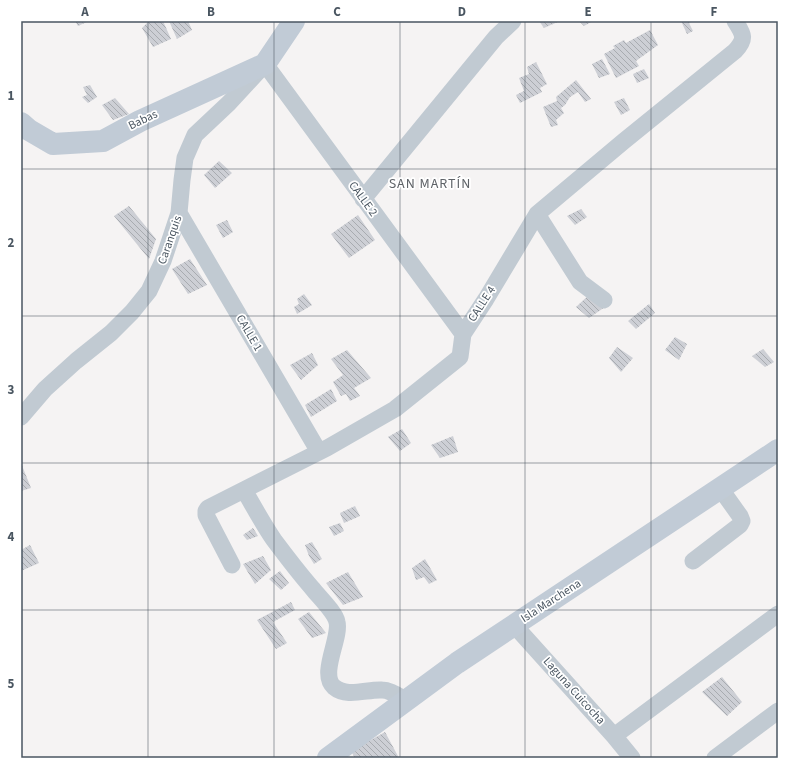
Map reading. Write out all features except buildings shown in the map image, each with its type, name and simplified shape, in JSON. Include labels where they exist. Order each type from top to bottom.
[{"type":"street","name":"Caranquis","points":[[21,417],[45,389],[76,361],[111,333],[132,312],[149,291],[163,261],[180,214],[185,158],[195,135],[229,103],[265,64],[294,21]]},
{"type":"street","points":[[363,199],[491,43],[513,21]]},
{"type":"street","name":"CALLE 4","points":[[232,565],[206,515],[206,511],[211,505],[319,452],[395,409],[460,357],[463,334],[486,299],[537,214],[624,141],[726,59],[741,45],[744,38],[735,21]]},
{"type":"street","name":"Babas","points":[[21,123],[29,130],[53,144],[103,140],[140,121],[265,64]]},
{"type":"street","name":"CALLE 2","points":[[265,64],[463,334]]},
{"type":"street","name":"CALLE 1","points":[[180,214],[319,452]]},
{"type":"street","points":[[537,214],[580,282],[604,300]]},
{"type":"street","name":"Isla Marchena","points":[[328,758],[458,663],[778,450]]},
{"type":"street","points":[[693,561],[740,526],[742,521],[720,488]]},
{"type":"street","points":[[244,490],[274,539],[335,617],[338,626],[329,669],[332,685],[343,691],[387,691],[407,701]]},
{"type":"street","points":[[614,736],[778,614]]},
{"type":"street","name":"Laguna Cuicocha","points":[[514,625],[632,758]]},
{"type":"street","points":[[715,758],[778,711]]},
{"type":"district","name":"SAN MARTÍN","points":[[430,184]]}]
